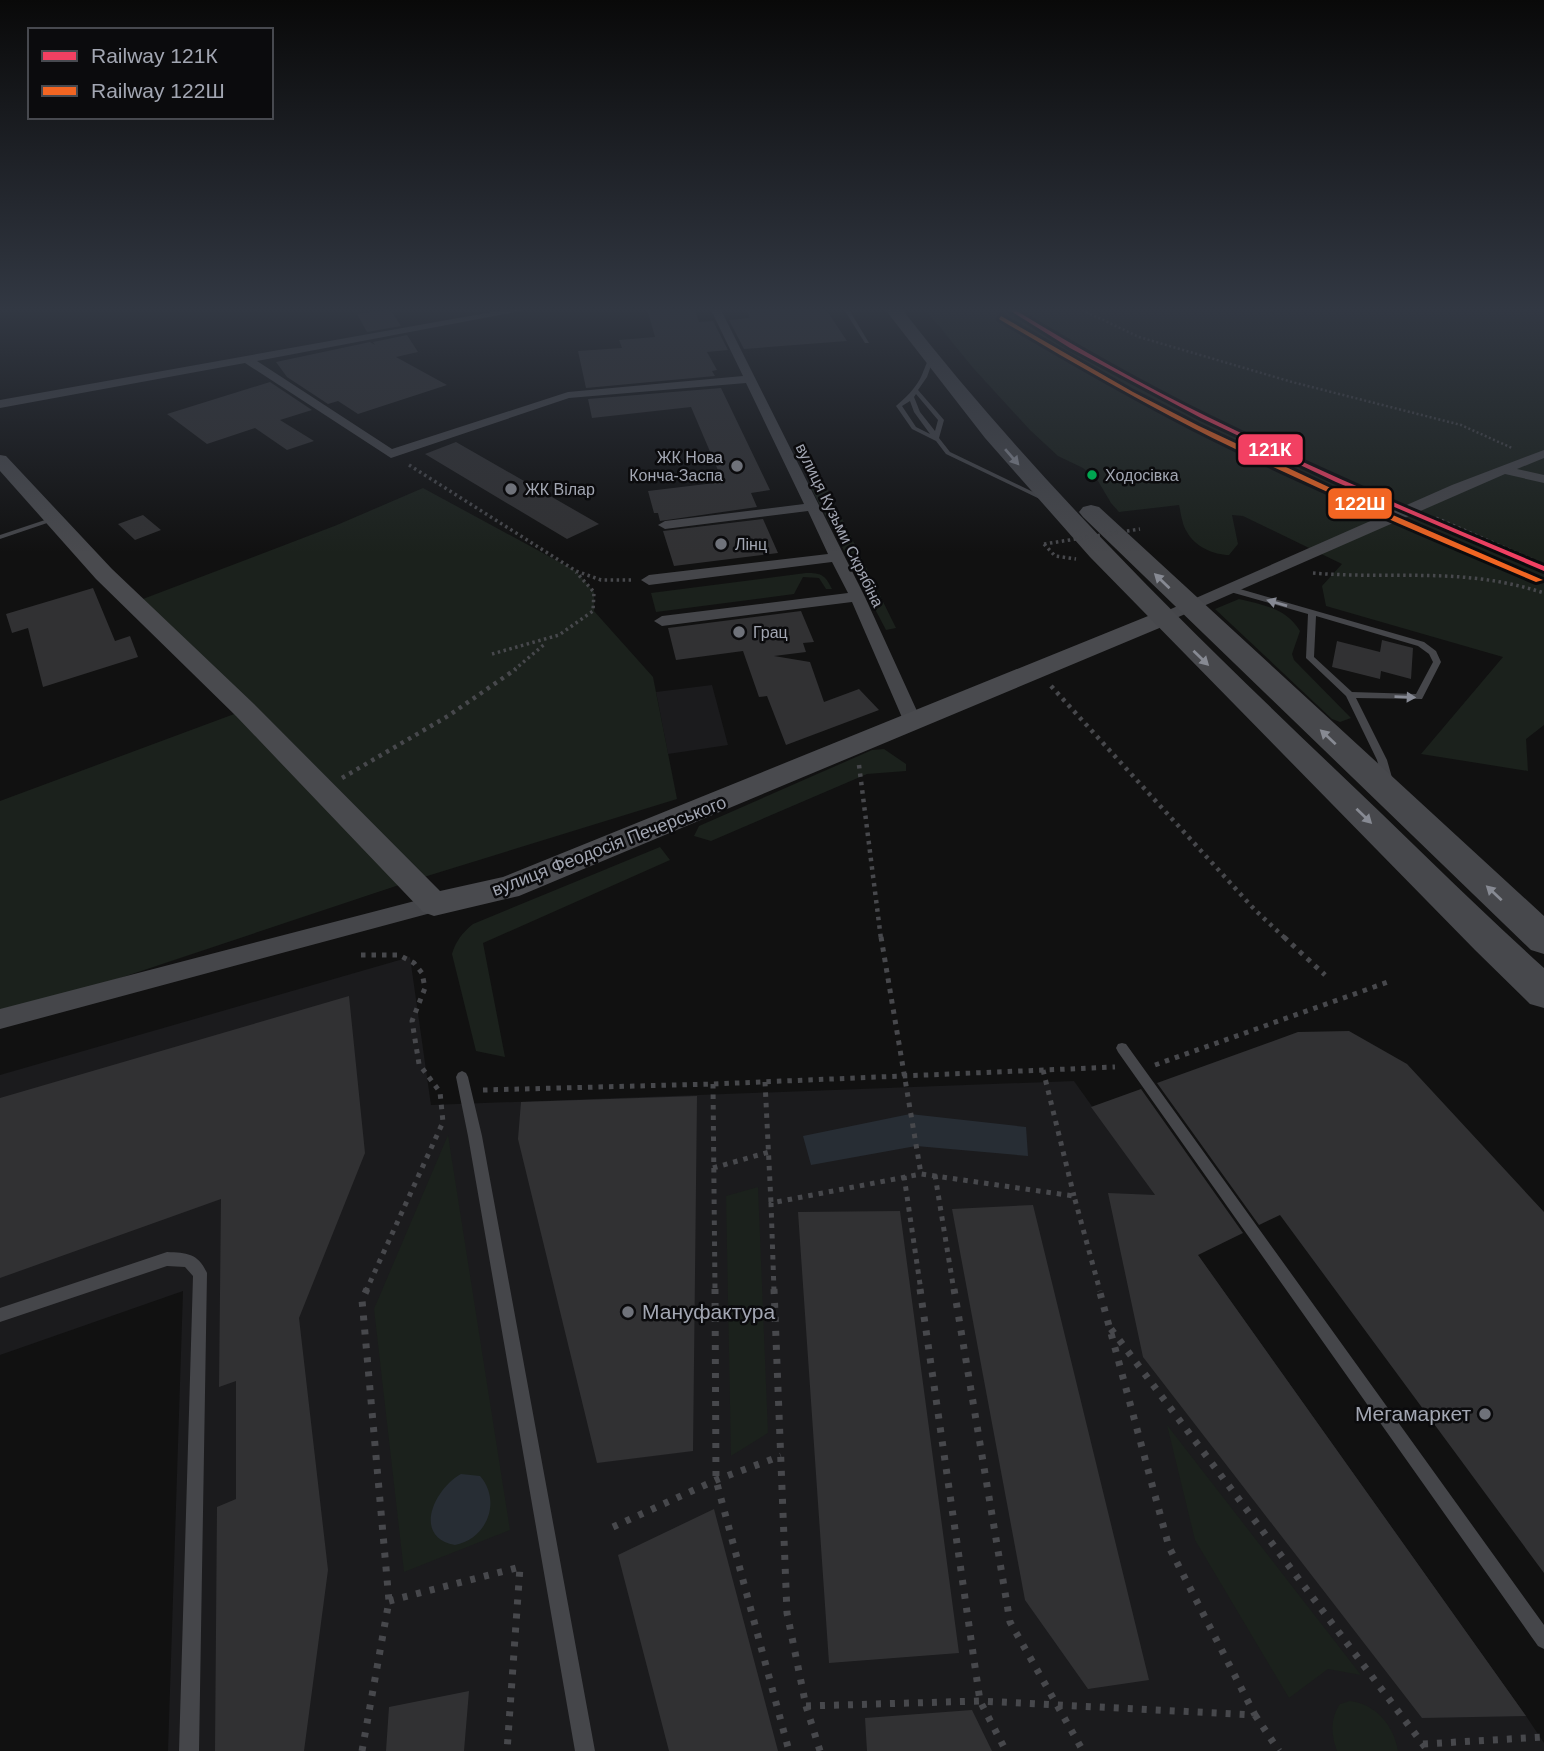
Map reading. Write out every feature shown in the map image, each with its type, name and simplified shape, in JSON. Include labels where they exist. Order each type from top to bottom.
[{"type":"main road","points":[[956,390],[1051,502],[1084,549],[1161,619],[1544,992]]},
{"type":"main road","points":[[978,390],[1112,533],[1544,939]]},
{"type":"street","points":[[0,404],[80,390]]},
{"type":"street","points":[[293,390],[391,453],[568,395],[627,390]]},
{"type":"street","name":"вулиця Кузьми Скрябіна","points":[[753,390],[857,597],[913,722]]},
{"type":"street","points":[[1161,619],[1540,456]]},
{"type":"street","points":[[1,464],[104,574],[235,700],[434,904]]},
{"type":"street","points":[[1504,470],[1544,479]]},
{"type":"street","points":[[665,525],[811,507]]},
{"type":"street","points":[[649,580],[837,557]]},
{"type":"street","points":[[662,621],[857,597]]},
{"type":"street","name":"вулиця Феодосія Печерського","points":[[434,904],[508,888],[1161,619]]},
{"type":"street","points":[[0,1019],[434,904]]},
{"type":"lane","points":[[915,390],[941,420],[936,439],[914,428],[899,406],[911,397],[915,390]]},
{"type":"lane","points":[[911,397],[936,439],[948,453],[1051,502]]},
{"type":"lane","points":[[0,537],[54,519]]},
{"type":"lane","points":[[1230,589],[1421,644],[1433,653],[1437,662],[1419,697],[1350,695]]},
{"type":"lane","points":[[1312,613],[1310,658],[1350,695],[1382,760],[1392,798]]},
{"type":"lane","points":[[1122,1048],[1544,1640]]},
{"type":"lane","points":[[463,1084],[585,1751]]},
{"type":"lane","points":[[0,1315],[167,1259],[188,1259],[200,1273],[189,1751]]},
{"type":"path","points":[[1322,390],[1449,422],[1540,456]]},
{"type":"path","points":[[391,453],[576,571],[601,580],[649,580]]},
{"type":"path","points":[[1413,509],[1544,565]]},
{"type":"path","points":[[1084,549],[1044,544],[1055,556],[1084,549],[1112,533],[1140,529]]},
{"type":"path","points":[[1281,568],[1333,575],[1400,573],[1496,579],[1544,593]]},
{"type":"path","points":[[320,790],[397,747],[481,694],[519,668],[546,643],[579,626],[593,611],[594,592],[576,571]]},
{"type":"path","points":[[492,654],[546,643]]},
{"type":"path","points":[[1037,670],[1255,910],[1325,975]]},
{"type":"path","points":[[852,747],[858,755],[871,874],[902,1076],[921,1174]]},
{"type":"path","points":[[361,956],[381,953],[399,956],[414,963],[422,974],[425,988],[412,1021],[419,1064],[440,1092],[443,1122],[362,1300],[389,1601],[362,1751]]},
{"type":"path","points":[[440,1092],[463,1084],[713,1084],[1155,1065],[1388,982]]},
{"type":"path","points":[[1043,1070],[1074,1196],[1170,1547],[1255,1715],[1279,1751]]},
{"type":"path","points":[[765,1082],[787,1613],[806,1706],[820,1751]]},
{"type":"path","points":[[713,1084],[716,1480],[789,1751]]},
{"type":"path","points":[[713,1168],[769,1152]]},
{"type":"path","points":[[771,1203],[921,1174],[1074,1196]]},
{"type":"path","points":[[935,1175],[1010,1622],[1083,1751]]},
{"type":"path","points":[[904,1176],[980,1701],[1006,1751]]},
{"type":"path","points":[[1110,1327],[1426,1747],[1544,1737]]},
{"type":"path","points":[[613,1527],[716,1480],[781,1456]]},
{"type":"path","points":[[389,1601],[520,1567],[507,1751]]},
{"type":"path","points":[[806,1706],[980,1701],[1255,1715]]},
{"type":"shaded area","points":[[993,390],[1544,390],[1544,725],[1526,739],[1528,771],[1421,754],[1503,657],[1326,606],[1322,586],[1342,564],[1243,516],[1232,515],[1238,544],[1229,555],[1223,555],[1194,542],[1184,526],[1179,505],[1119,512],[1098,481],[1083,468],[1058,456]]},
{"type":"shaded area","points":[[826,486],[896,628],[886,630],[811,488]]},
{"type":"shaded area","points":[[423,488],[576,571],[594,592],[594,611],[653,677],[677,799],[411,881],[0,1018],[0,801],[245,710],[135,602],[337,525]]},
{"type":"shaded area","points":[[806,573],[822,576],[832,589],[826,589],[819,578],[803,577],[794,594],[656,612],[651,593]]},
{"type":"shaded area","points":[[1239,599],[1281,612],[1294,623],[1300,631],[1292,654],[1294,660],[1351,718],[1340,722],[1332,719],[1215,609]]},
{"type":"shaded area","points":[[712,685],[728,745],[668,754],[656,692]]},
{"type":"shaded area","points":[[884,749],[906,764],[906,771],[867,774],[711,841],[694,836],[699,826],[872,750]]},
{"type":"shaded area","points":[[660,847],[670,860],[483,943],[505,1057],[476,1051],[452,954],[463,934],[473,924]]},
{"type":"shaded area","points":[[410,957],[431,1105],[1074,1081],[1526,1716],[1544,1743],[1544,1751],[168,1751],[183,1291],[0,1355],[0,1075]]},
{"type":"shaded area","points":[[910,1114],[1026,1127],[1028,1156],[916,1146],[811,1165],[803,1136]]},
{"type":"shaded area","points":[[448,1135],[510,1530],[404,1572],[374,1309]]},
{"type":"shaded area","points":[[758,1187],[768,1433],[731,1456],[726,1196]]},
{"type":"shaded area","points":[[1167,1425],[1361,1675],[1328,1669],[1289,1698],[1195,1540]]},
{"type":"shaded area","points":[[461,1474],[480,1476],[487,1486],[490,1507],[483,1527],[466,1541],[455,1545],[442,1540],[434,1533],[431,1523],[436,1501],[451,1481]]},
{"type":"shaded area","points":[[1350,1701],[1368,1707],[1382,1718],[1392,1733],[1398,1751],[1337,1751],[1333,1733],[1334,1715],[1340,1704]]},
{"type":"building","points":[[245,390],[282,390],[312,410],[280,420],[314,441],[287,450],[255,428],[207,444],[167,414]]},
{"type":"building","points":[[306,390],[433,390],[358,414],[338,401],[328,404]]},
{"type":"building","points":[[722,390],[770,490],[751,493],[757,507],[660,521],[658,513],[654,513],[648,491],[723,482],[691,407],[592,418],[588,399]]},
{"type":"building","name":"ЖК Вілар","points":[[456,442],[599,524],[567,539],[425,454]]},
{"type":"building","points":[[143,515],[161,530],[135,540],[118,524]]},
{"type":"building","name":"Лінц","points":[[763,519],[778,553],[674,566],[663,531]]},
{"type":"building","points":[[93,588],[115,641],[130,636],[138,657],[43,687],[28,628],[12,633],[6,614]]},
{"type":"building","points":[[801,611],[814,642],[803,643],[806,652],[774,656],[810,662],[824,702],[859,689],[879,710],[786,745],[767,696],[759,697],[743,651],[676,660],[668,628]]},
{"type":"building","points":[[1382,640],[1413,648],[1411,679],[1381,671],[1380,679],[1332,667],[1337,641],[1380,652]]},
{"type":"building","points":[[349,996],[365,1153],[299,1318],[328,1570],[304,1751],[215,1751],[217,1507],[236,1499],[236,1381],[219,1387],[221,1199],[0,1278],[0,1098]]},
{"type":"building","name":"Мегамаркет","points":[[1349,1031],[1407,1064],[1544,1212],[1544,1573],[1280,1215],[1259,1225],[1157,1083],[1298,1032]]},
{"type":"building","points":[[1141,1089],[1243,1233],[1198,1255],[1526,1716],[1422,1718],[1143,1357],[1108,1193],[1155,1195],[1091,1107]]},
{"type":"building","name":"Мануфактура","points":[[697,1096],[693,1451],[597,1463],[518,1139],[521,1102]]},
{"type":"building","points":[[1033,1205],[1149,1680],[1088,1689],[1025,1600],[952,1209]]},
{"type":"building","points":[[900,1211],[959,1653],[829,1663],[798,1212]]},
{"type":"building","points":[[714,1509],[778,1751],[669,1751],[618,1555]]},
{"type":"building","points":[[469,1691],[464,1751],[386,1751],[389,1707]]},
{"type":"building","points":[[972,1710],[992,1751],[867,1751],[865,1718]]},
{"type":"rail line","name":"122Ш","points":[[1125,390],[1333,492],[1539,580]]},
{"type":"rail line","name":"121К","points":[[1150,390],[1339,481],[1544,569]]},
{"type":"place","name":"ЖК Нова Конча-Заспа","points":[[737,466]]},
{"type":"place","name":"Ходосівка","points":[[1092,475]]},
{"type":"place","name":"ЖК Вілар","points":[[511,489]]},
{"type":"place","name":"Лінц","points":[[721,544]]},
{"type":"place","name":"Грац","points":[[739,632]]},
{"type":"place","name":"Мануфактура","points":[[628,1312]]},
{"type":"place","name":"Мегамаркет","points":[[1485,1414]]}]
